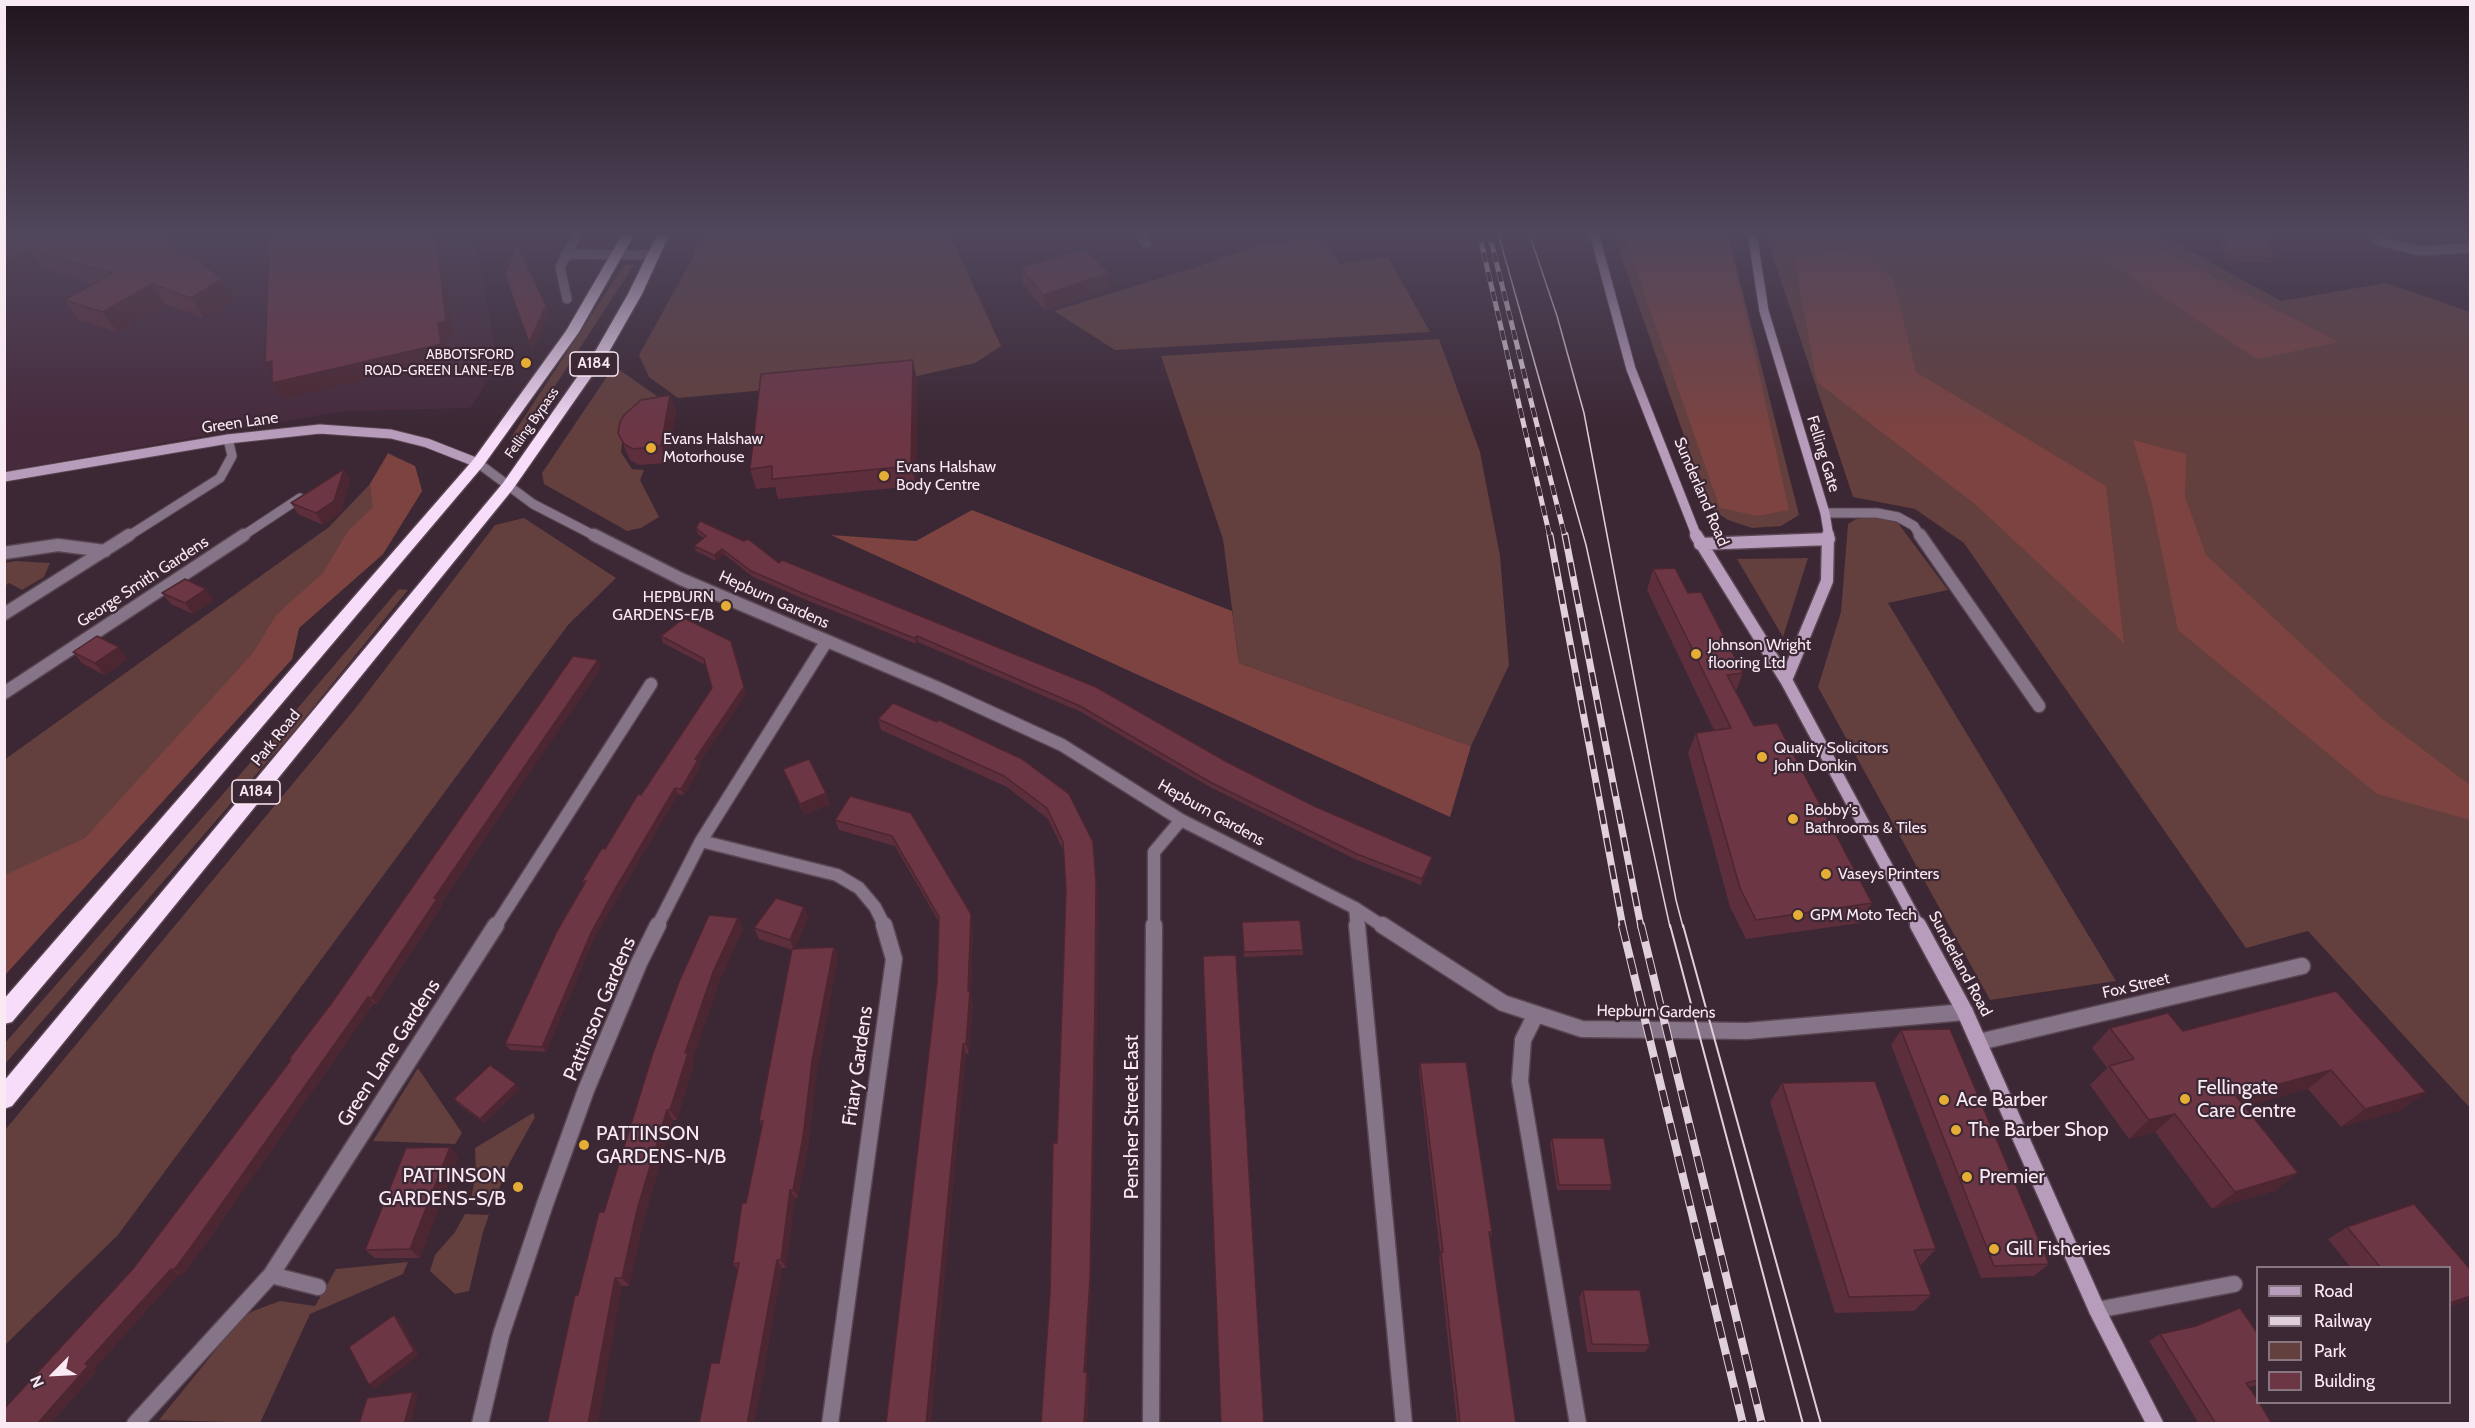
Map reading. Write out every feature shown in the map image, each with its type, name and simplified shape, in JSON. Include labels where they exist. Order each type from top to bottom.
[{"type":"highway","name":"Felling Bypass","points":[[478,463],[572,332],[591,300]]},
{"type":"highway","name":"Felling Bypass","points":[[508,486],[603,350],[630,300]]},
{"type":"highway","name":"Park Road","points":[[4,1016],[478,463]]},
{"type":"highway","name":"Park Road","points":[[4,1099],[508,486]]},
{"type":"street","name":"Sunderland Road","points":[[1612,300],[1631,369],[1700,544],[1786,680],[1965,1012],[2097,1310],[2154,1424]]},
{"type":"street","name":"Felling Gate","points":[[1762,300],[1825,513],[1829,539],[1827,581],[1786,680]]},
{"type":"street","name":"Green Lane","points":[[4,477],[228,439],[320,429],[392,434],[427,443],[478,463]]},
{"type":"street","points":[[4,614],[220,478],[232,456],[228,439]]},
{"type":"street","name":"Hepburn Gardens","points":[[478,463],[533,504],[681,579],[938,688],[1062,745],[1181,820],[1355,908],[1503,1003],[1582,1029],[1747,1031],[1965,1012]]},
{"type":"street","name":"George Smith Gardens","points":[[4,693],[300,498]]},
{"type":"street","points":[[1825,513],[1877,513],[1898,517],[1914,526],[2039,706]]},
{"type":"street","points":[[1700,544],[1829,539]]},
{"type":"street","points":[[4,553],[58,544],[105,551]]},
{"type":"street","name":"Pattinson Gardens","points":[[480,1424],[501,1335],[586,1090],[639,963],[700,841],[826,642]]},
{"type":"street","name":"Green Lane Gardens","points":[[135,1424],[271,1275],[651,684]]},
{"type":"street","name":"Pensher Street East","points":[[1151,1424],[1154,852],[1181,820]]},
{"type":"street","name":"Friary Gardens","points":[[700,841],[837,875],[859,888],[875,907],[889,935],[894,959],[830,1424]]},
{"type":"street","points":[[1355,908],[1404,1424]]},
{"type":"street","name":"Fox Street","points":[[1980,1042],[2302,966]]},
{"type":"street","points":[[1536,1014],[1523,1040],[1520,1081],[1578,1424]]},
{"type":"street","points":[[271,1275],[318,1287]]},
{"type":"street","points":[[2097,1310],[2234,1284]]},
{"type":"shaded area","points":[[5,300],[486,300],[498,365],[470,408],[345,411],[5,471]]},
{"type":"shaded area","points":[[1647,300],[1743,300],[1789,510],[1757,516],[1720,508]]},
{"type":"shaded area","points":[[1802,300],[1899,300],[1916,372],[2106,486],[2124,643],[1976,505],[1817,382]]},
{"type":"shaded area","points":[[2166,300],[2257,300],[2339,342],[2257,359]]},
{"type":"shaded area","points":[[2133,440],[2186,454],[2185,497],[2206,555],[2380,717],[2470,785],[2470,820],[2377,794],[2178,630],[2151,500]]},
{"type":"shaded area","points":[[388,454],[415,466],[422,491],[383,554],[299,628],[292,659],[5,975],[5,875],[85,838],[253,653],[276,615],[323,573],[348,531],[373,507],[370,484]]},
{"type":"shaded area","points":[[972,510],[1232,611],[1239,663],[1471,746],[1450,817],[831,535],[916,541]]},
{"type":"green space","points":[[601,300],[611,300],[521,438],[510,439]]},
{"type":"green space","points":[[670,300],[980,300],[1001,346],[975,363],[917,376],[678,398],[649,377],[639,355]]},
{"type":"green space","points":[[1091,300],[1412,300],[1430,332],[1115,350],[1054,311]]},
{"type":"green space","points":[[1636,300],[1745,300],[1799,515],[1781,526],[1752,528],[1728,520],[1709,507]]},
{"type":"green space","points":[[1787,300],[2434,300],[2470,312],[2470,1108],[2308,931],[2246,948],[1964,543],[1915,509],[1853,497]]},
{"type":"green space","points":[[1439,339],[1480,452],[1500,556],[1509,665],[1471,746],[1239,663],[1223,539],[1161,356]]},
{"type":"green space","points":[[614,366],[661,399],[623,435],[621,452],[632,469],[644,470],[640,480],[659,517],[641,528],[627,531],[544,484],[542,473]]},
{"type":"green space","points":[[388,453],[415,466],[422,491],[383,554],[299,628],[292,659],[5,975],[4,760],[329,527],[370,484]]},
{"type":"green space","points":[[1873,516],[1898,523],[1948,590],[1888,603],[2116,981],[1990,1000],[1818,687],[1841,612],[1848,524],[1856,519]]},
{"type":"green space","points":[[524,518],[616,578],[568,625],[118,1235],[5,1345],[5,1130],[354,710],[495,525]]},
{"type":"green space","points":[[1808,558],[1783,637],[1737,559]]},
{"type":"green space","points":[[16,561],[50,563],[44,577],[22,590],[9,583],[5,586],[5,563]]},
{"type":"green space","points":[[399,589],[408,590],[299,725],[5,1064],[5,1043]]},
{"type":"green space","points":[[418,1068],[462,1133],[455,1144],[373,1141]]},
{"type":"green space","points":[[533,1113],[535,1117],[509,1164],[495,1199],[471,1199],[476,1173],[475,1148]]},
{"type":"green space","points":[[465,1214],[489,1215],[469,1291],[455,1294],[430,1271],[435,1255],[455,1232]]},
{"type":"green space","points":[[408,1262],[403,1274],[310,1314],[260,1423],[159,1420],[240,1320],[253,1311],[280,1301],[315,1306],[336,1269]]},
{"type":"building","points":[[65,300],[125,300],[103,312]]},
{"type":"building","points":[[267,300],[443,300],[446,322],[438,323],[441,344],[272,383],[272,361],[265,363]]},
{"type":"building","points":[[514,300],[543,300],[546,306],[529,342]]},
{"type":"building","points":[[913,360],[911,466],[772,479],[772,466],[750,469],[761,374]]},
{"type":"building","points":[[670,395],[661,446],[633,449],[624,444],[618,433],[624,415],[641,400]]},
{"type":"building","points":[[344,469],[334,501],[316,513],[291,503]]},
{"type":"building","points":[[700,521],[744,541],[748,539],[779,563],[782,560],[1096,687],[1227,762],[1314,806],[1432,857],[1422,879],[1357,854],[1210,782],[1080,706],[917,636],[914,638],[751,571],[722,549],[714,555],[694,546],[706,536],[696,528]]},
{"type":"building","points":[[1675,568],[1688,593],[1701,592],[1743,673],[1727,675],[1754,726],[1777,723],[1872,903],[1756,920],[1740,888],[1696,733],[1731,728],[1653,569]]},
{"type":"building","points":[[185,579],[206,589],[185,603],[162,593]]},
{"type":"building","points":[[684,618],[731,641],[744,687],[695,759],[698,760],[681,789],[675,788],[611,896],[591,933],[542,1047],[505,1044],[557,931],[586,881],[582,881],[602,848],[605,849],[638,794],[641,795],[712,688],[704,659],[661,636]]},
{"type":"building","points":[[97,636],[119,647],[95,663],[73,652]]},
{"type":"building","points":[[573,656],[598,660],[434,898],[437,899],[371,998],[368,997],[174,1270],[171,1269],[85,1364],[88,1366],[37,1424],[4,1424],[4,1409],[132,1270],[291,1060],[289,1059],[331,1004]]},
{"type":"building","points":[[893,703],[937,722],[939,720],[1022,759],[1069,794],[1093,842],[1096,883],[1095,1003],[1090,1279],[1084,1372],[1087,1372],[1084,1424],[1041,1424],[1050,1293],[1053,1143],[1057,1143],[1066,889],[1063,842],[1047,808],[1004,776],[878,719]]},
{"type":"building","points":[[809,759],[826,793],[800,804],[783,769]]},
{"type":"building","points":[[850,796],[911,813],[971,914],[968,991],[970,991],[966,1044],[963,1044],[926,1424],[886,1424],[937,982],[939,917],[892,836],[835,820]]},
{"type":"building","points":[[776,898],[804,907],[790,940],[754,928]]},
{"type":"building","points":[[709,915],[738,918],[713,972],[685,1053],[688,1053],[670,1110],[667,1110],[637,1210],[622,1278],[615,1278],[588,1424],[547,1424],[575,1295],[578,1295],[599,1212],[604,1212],[653,1053],[679,982]]},
{"type":"building","points":[[1300,920],[1303,950],[1244,952],[1242,922]]},
{"type":"building","points":[[834,947],[812,1061],[803,1137],[793,1190],[790,1190],[781,1260],[777,1260],[747,1424],[699,1424],[711,1363],[719,1363],[739,1263],[733,1264],[742,1203],[746,1203],[763,1121],[759,1121],[792,949]]},
{"type":"building","points":[[1236,955],[1264,1424],[1221,1424],[1203,956]]},
{"type":"building","name":"Fellingate Care Centre","points":[[2336,991],[2426,1092],[2365,1109],[2331,1070],[2236,1096],[2298,1173],[2235,1192],[2175,1114],[2149,1120],[2109,1066],[2134,1059],[2110,1028],[2168,1013],[2183,1031]]},
{"type":"building","points":[[1950,1029],[2049,1264],[1994,1266],[1901,1030]]},
{"type":"building","points":[[1466,1062],[1492,1232],[1489,1232],[1516,1424],[1460,1424],[1441,1252],[1443,1252],[1420,1063]]},
{"type":"building","points":[[490,1065],[516,1084],[480,1119],[454,1099]]},
{"type":"building","points":[[1875,1081],[1936,1249],[1914,1250],[1931,1295],[1849,1297],[1782,1083]]},
{"type":"building","points":[[1552,1138],[1604,1138],[1612,1185],[1559,1185]]},
{"type":"building","points":[[450,1147],[410,1249],[365,1250],[406,1148]]},
{"type":"building","points":[[2414,1204],[2470,1269],[2470,1296],[2451,1303],[2451,1266],[2379,1266],[2347,1227]]},
{"type":"building","points":[[1583,1290],[1640,1290],[1650,1345],[1592,1344]]},
{"type":"building","points":[[2240,1308],[2256,1331],[2256,1380],[2246,1383],[2256,1397],[2256,1404],[2260,1404],[2272,1424],[2216,1424],[2160,1334],[2196,1326]]},
{"type":"building","points":[[394,1315],[414,1351],[369,1385],[349,1347]]},
{"type":"building","points":[[413,1392],[404,1424],[359,1424],[367,1398]]},
{"type":"tram line","points":[[1517,300],[1586,545],[1670,927]]},
{"type":"tram line","points":[[1551,300],[1584,413],[1683,927]]},
{"type":"tram line","points":[[1670,925],[1803,1424]]},
{"type":"tram line","points":[[1683,925],[1821,1424]]},
{"type":"railway","points":[[1495,300],[1550,537]]},
{"type":"railway","points":[[1506,300],[1565,537]]},
{"type":"railway","points":[[1550,535],[1623,927]]},
{"type":"railway","points":[[1565,535],[1641,927]]},
{"type":"railway","points":[[1622,925],[1743,1424]]},
{"type":"railway","points":[[1641,925],[1762,1424]]},
{"type":"place","name":"ABBOTSFORD ROAD-GREEN LANE-E/B","points":[[526,363]]},
{"type":"place","name":"Evans Halshaw Motorhouse","points":[[651,448]]},
{"type":"place","name":"Evans Halshaw Body Centre","points":[[884,476]]},
{"type":"place","name":"HEPBURN GARDENS-E/B","points":[[726,606]]},
{"type":"place","name":"Johnson Wright flooring Ltd","points":[[1696,654]]},
{"type":"place","name":"Quality Solicitors John Donkin","points":[[1762,757]]},
{"type":"place","name":"Bobby's Bathrooms & Tiles","points":[[1793,819]]},
{"type":"place","name":"Vaseys Printers","points":[[1826,874]]},
{"type":"place","name":"GPM Moto Tech","points":[[1798,915]]},
{"type":"place","name":"Fellingate Care Centre","points":[[2185,1099]]},
{"type":"place","name":"Ace Barber","points":[[1944,1100]]},
{"type":"place","name":"The Barber Shop","points":[[1956,1130]]},
{"type":"place","name":"PATTINSON GARDENS-N/B","points":[[584,1145]]},
{"type":"place","name":"Premier","points":[[1967,1177]]},
{"type":"place","name":"PATTINSON GARDENS-S/B","points":[[518,1187]]},
{"type":"place","name":"Gill Fisheries","points":[[1994,1249]]}]
